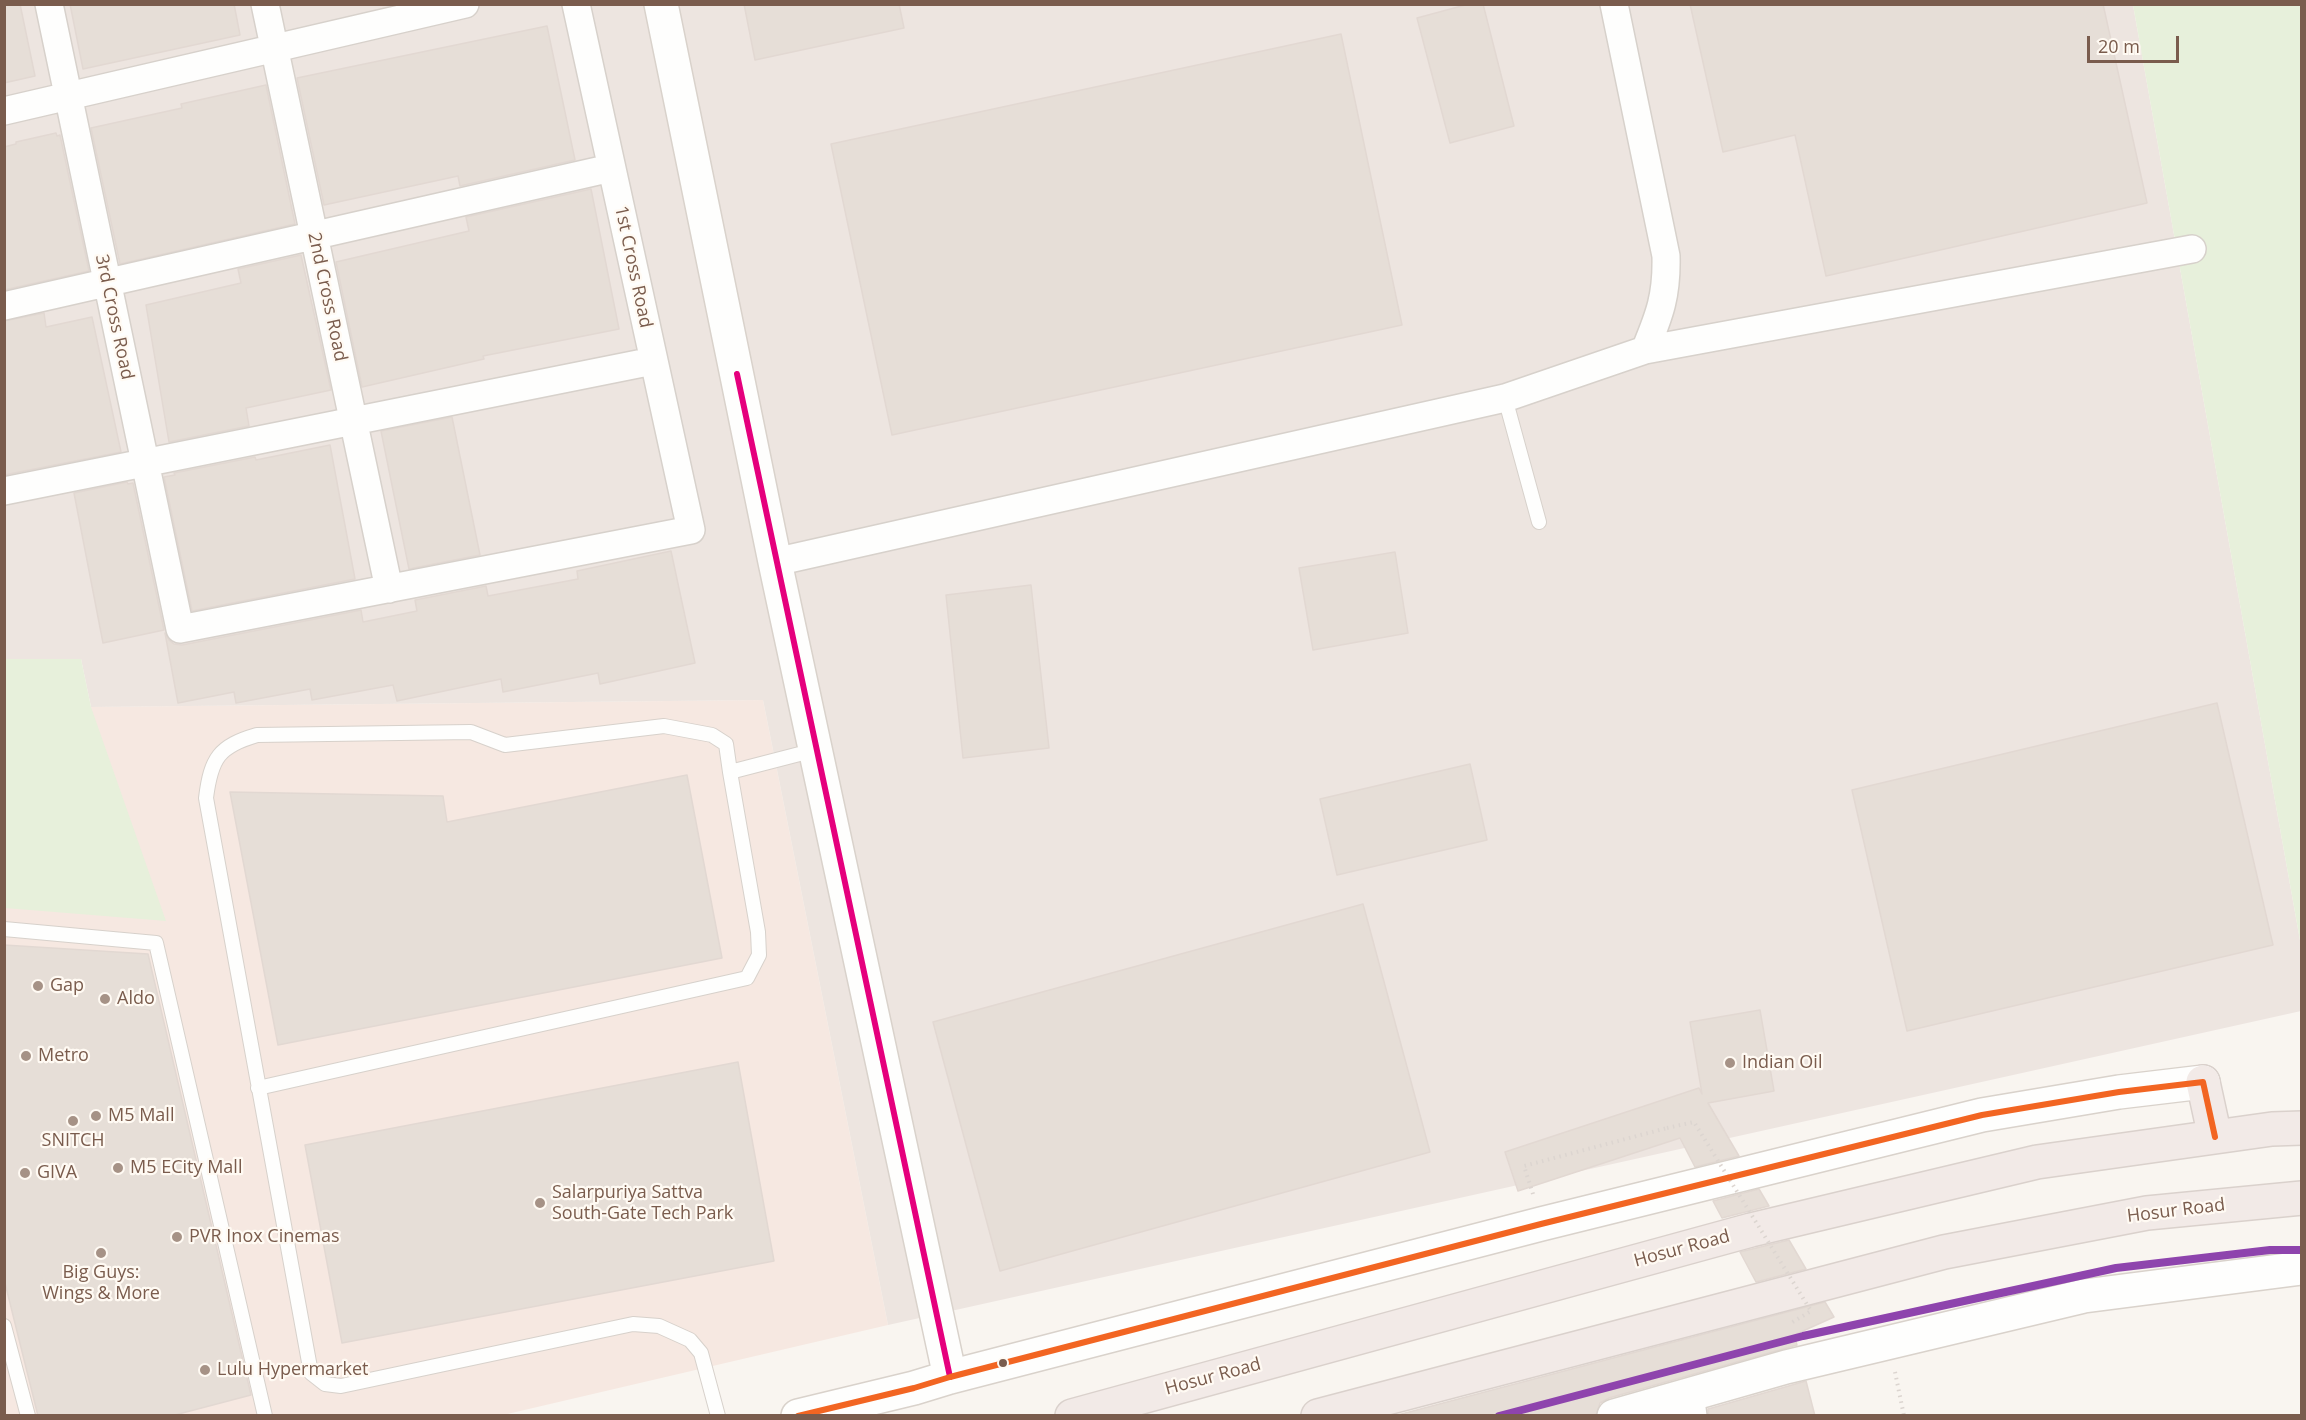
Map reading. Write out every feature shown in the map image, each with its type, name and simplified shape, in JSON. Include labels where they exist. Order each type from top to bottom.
[{"type":"highway","points":[[2204,1082],[2215,1137]]},
{"type":"highway","name":"Hosur Road","points":[[1072,1416],[1763,1228],[2037,1162],[2272,1129],[2301,1128]]},
{"type":"highway","name":"Hosur Road","points":[[1318,1416],[1944,1252],[2147,1213],[2301,1198]]},
{"type":"street","name":"3rd Cross Road","points":[[49,4],[180,629],[389,589]]},
{"type":"street","name":"2nd Cross Road","points":[[265,4],[389,589]]},
{"type":"street","points":[[4,111],[465,4]]},
{"type":"street","name":"1st Cross Road","points":[[389,589],[691,530],[576,4]]},
{"type":"street","points":[[661,4],[775,562],[950,1377]]},
{"type":"street","points":[[1614,4],[1666,256],[1666,284],[1659,316],[1645,350]]},
{"type":"street","points":[[4,306],[611,168]]},
{"type":"street","points":[[775,562],[1505,398],[1645,350],[2192,249]]},
{"type":"street","points":[[4,491],[653,361]]},
{"type":"street","points":[[798,1416],[914,1388],[1540,1224],[1982,1114],[2119,1092],[2204,1082]]},
{"type":"street","points":[[1614,1416],[1692,1404],[1786,1367],[2084,1296],[2301,1268]]},
{"type":"lane","points":[[1505,398],[1539,522]]},
{"type":"lane","points":[[258,1088],[747,978],[759,955],[758,932],[726,744],[712,735],[664,726],[505,745],[471,732],[257,735],[234,742],[220,752],[209,774],[206,798],[258,1088],[311,1373],[325,1384],[341,1386],[633,1324],[659,1326],[690,1340],[701,1353],[718,1416]]},
{"type":"lane","points":[[730,772],[815,750]]},
{"type":"lane","points":[[4,929],[156,943],[265,1416]]},
{"type":"lane","points":[[4,1326],[28,1416]]},
{"type":"path","points":[[1524,1166],[1694,1122],[1811,1311],[1791,1323]]},
{"type":"path","points":[[1889,1342],[1904,1416]]},
{"type":"shaded area","points":[[4,5],[2133,5],[2301,946],[2301,1011],[888,1325],[763,700],[91,707],[81,659],[5,659]]},
{"type":"shaded area","points":[[4,659],[91,707],[763,700],[888,1325],[503,1415],[5,1415]]},
{"type":"green space","points":[[2133,5],[2301,5],[2301,946]]},
{"type":"green space","points":[[4,659],[81,659],[91,707],[166,921],[5,908]]},
{"type":"building","points":[[4,4],[20,4],[35,76],[4,83]]},
{"type":"building","points":[[70,4],[234,4],[240,35],[83,69]]},
{"type":"building","points":[[744,4],[899,4],[904,28],[755,60]]},
{"type":"building","points":[[1469,4],[1483,4],[1514,126],[1450,143],[1417,18]]},
{"type":"building","points":[[1690,4],[2103,4],[2147,203],[1826,276],[1795,135],[1723,152]]},
{"type":"building","points":[[547,26],[575,160],[460,186],[458,176],[324,205],[297,78]]},
{"type":"building","points":[[1341,34],[1402,325],[892,435],[831,144]]},
{"type":"building","points":[[266,85],[295,224],[120,264],[91,128],[182,108],[181,104]]},
{"type":"building","points":[[56,133],[57,136],[60,135],[89,271],[4,290],[4,147]]},
{"type":"building","points":[[591,189],[619,329],[483,356],[484,359],[362,387],[336,262],[469,231],[466,217]]},
{"type":"building","points":[[301,255],[331,390],[246,408],[249,426],[169,442],[146,305],[241,283],[238,269]]},
{"type":"building","points":[[44,313],[46,327],[92,317],[121,452],[4,475],[4,321]]},
{"type":"building","points":[[452,417],[480,555],[409,569],[381,431]]},
{"type":"building","points":[[330,445],[355,579],[192,611],[164,477],[255,457],[256,460]]},
{"type":"building","points":[[127,482],[128,484],[133,483],[164,630],[103,643],[74,493]]},
{"type":"building","points":[[671,551],[695,663],[600,684],[598,673],[503,692],[501,679],[397,701],[393,685],[312,700],[310,689],[236,703],[234,692],[178,703],[165,633],[174,644],[182,645],[361,610],[363,622],[417,611],[415,600],[486,586],[488,596],[578,579],[577,571]]},
{"type":"building","points":[[1395,552],[1408,633],[1313,650],[1299,568]]},
{"type":"building","points":[[1031,585],[1049,748],[963,758],[946,595]]},
{"type":"building","points":[[2217,703],[2273,945],[1907,1031],[1852,790]]},
{"type":"building","points":[[1470,764],[1487,840],[1337,875],[1320,799]]},
{"type":"building","points":[[687,775],[722,958],[278,1045],[230,792],[443,796],[447,822]]},
{"type":"building","points":[[1363,904],[1430,1152],[1000,1271],[933,1022]]},
{"type":"building","name":"M5 ECity Mall","points":[[4,945],[148,954],[251,1395],[171,1416],[38,1416],[4,1279]]},
{"type":"building","points":[[1760,1010],[1774,1091],[1708,1103],[1739,1156],[1695,1167],[1680,1138],[1518,1191],[1505,1152],[1699,1088],[1702,1094],[1690,1022]]},
{"type":"building","name":"Salarpuriya Sattva South-Gate Tech Park","points":[[738,1062],[774,1261],[342,1343],[305,1145]]},
{"type":"building","points":[[1759,1189],[1769,1206],[1722,1218],[1713,1201]]},
{"type":"building","points":[[1789,1240],[1806,1269],[1756,1282],[1740,1252]]},
{"type":"building","points":[[1825,1302],[1834,1317],[1794,1335],[1797,1345],[1609,1398],[1600,1403],[1596,1416],[1394,1416]]},
{"type":"building","points":[[1806,1381],[1815,1416],[1708,1416],[1708,1409]]},
{"type":"transit line","points":[[737,374],[950,1377]]},
{"type":"transit line","points":[[798,1416],[914,1388],[1541,1224],[1982,1115],[2119,1092],[2203,1082],[2215,1137]]},
{"type":"transit line","points":[[1499,1416],[1803,1336],[2116,1268],[2270,1250],[2302,1250]]},
{"type":"place","name":"Gap","points":[[38,986]]},
{"type":"place","name":"Aldo","points":[[105,999]]},
{"type":"place","name":"Metro","points":[[26,1056]]},
{"type":"place","name":"Indian Oil","points":[[1730,1063]]},
{"type":"place","name":"M5 Mall","points":[[96,1116]]},
{"type":"place","name":"SNITCH","points":[[73,1121]]},
{"type":"place","name":"M5 ECity Mall","points":[[118,1168]]},
{"type":"place","name":"GIVA","points":[[25,1173]]},
{"type":"place","name":"Salarpuriya Sattva South-Gate Tech Park","points":[[540,1203]]},
{"type":"place","name":"PVR Inox Cinemas","points":[[177,1237]]},
{"type":"place","name":"Big Guys: Wings & More","points":[[101,1253]]},
{"type":"place","name":"Lulu Hypermarket","points":[[205,1370]]}]
